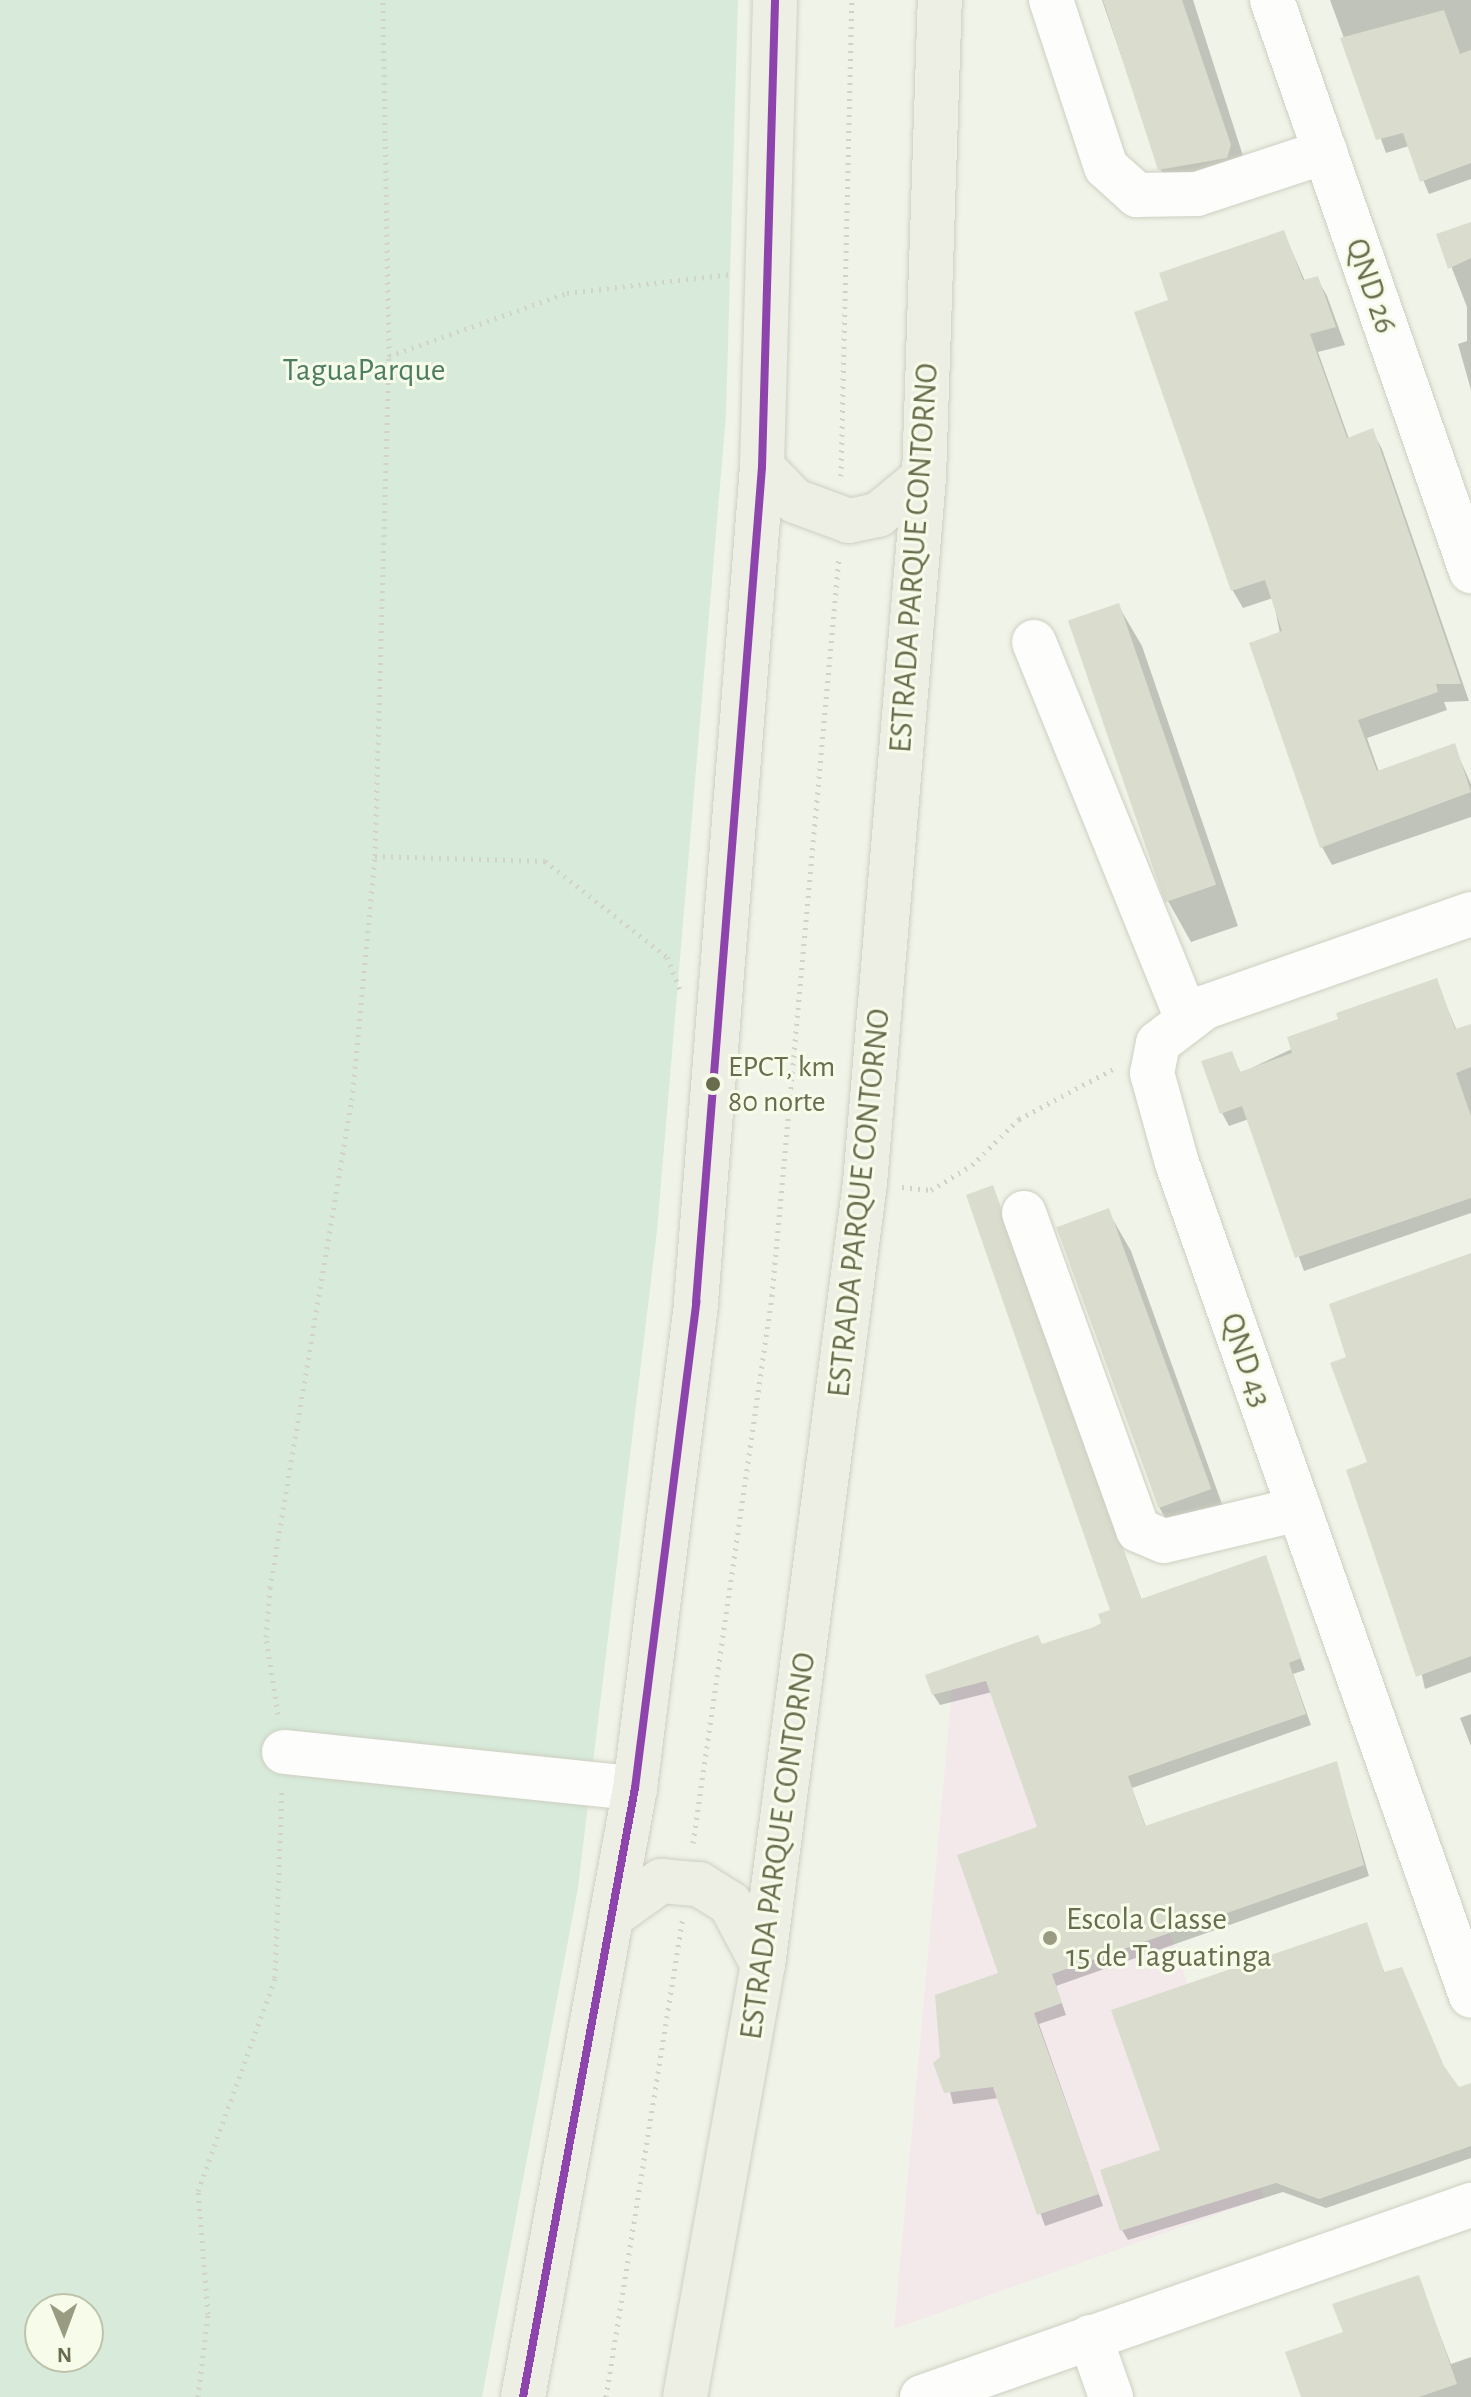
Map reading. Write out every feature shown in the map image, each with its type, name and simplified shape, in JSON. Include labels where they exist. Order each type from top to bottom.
[{"type":"highway","points":[[523,2397],[635,1788],[696,1302],[762,467],[775,0]]},
{"type":"highway","name":"ESTRADA PARQUE CONTORNO","points":[[689,2395],[763,1965],[865,1183],[924,477],[940,3]]},
{"type":"highway","points":[[762,467],[795,501],[849,521],[878,515],[924,477]]},
{"type":"highway","points":[[611,1917],[661,1881],[688,1881],[730,1903],[763,1965]]},
{"type":"street","points":[[1051,0],[1106,167],[1137,195],[1197,194],[1325,152]]},
{"type":"street","name":"QND 26","points":[[1272,0],[1471,571]]},
{"type":"street","points":[[1034,642],[1186,1017]]},
{"type":"street","points":[[1155,1051],[1186,1017],[1471,914]]},
{"type":"street","name":"QND 43","points":[[1155,1051],[1153,1083],[1177,1163],[1471,1996]]},
{"type":"street","points":[[1024,1213],[1138,1530],[1164,1541],[1299,1509]]},
{"type":"street","points":[[284,1752],[635,1788]]},
{"type":"street","points":[[922,2397],[1471,2205]]},
{"type":"street","points":[[1090,2337],[1111,2397]]},
{"type":"path","points":[[198,2397],[208,2314],[198,2191],[275,1978],[284,1752],[266,1637],[270,1588],[352,1100],[375,856],[389,356],[383,0]]},
{"type":"path","points":[[389,356],[567,293],[672,275],[767,273]]},
{"type":"path","points":[[375,856],[545,861],[667,957],[682,995],[721,999]]},
{"type":"path","points":[[606,2397],[688,1881],[772,1296],[798,1007]]},
{"type":"path","points":[[865,1183],[931,1190],[1069,1087],[1155,1051]]},
{"type":"shaded area","name":"Escola Classe 15 de Taguatinga","points":[[1067,1644],[1264,2198],[894,2329],[953,1677]]},
{"type":"green space","name":"TaguaParque","points":[[0,0],[738,0],[726,415],[657,1231],[578,1888],[482,2397],[0,2397]]},
{"type":"building","points":[[1103,0],[1182,0],[1231,145],[1227,158],[1158,170]]},
{"type":"building","points":[[1444,10],[1460,54],[1471,50],[1471,163],[1420,182],[1403,133],[1376,140],[1340,38]]},
{"type":"building","points":[[1471,222],[1471,258],[1448,269],[1436,234]]},
{"type":"building","points":[[1284,230],[1303,280],[1318,276],[1336,327],[1310,334],[1347,438],[1373,428],[1461,684],[1436,684],[1438,692],[1358,720],[1377,771],[1455,743],[1471,792],[1320,848],[1249,643],[1282,631],[1265,580],[1231,591],[1134,312],[1168,300],[1159,273]]},
{"type":"building","points":[[1119,603],[1216,885],[1165,902],[1068,621]]},
{"type":"building","points":[[1437,978],[1455,1029],[1471,1024],[1471,1067],[1456,1073],[1471,1116],[1471,1198],[1295,1258],[1242,1106],[1220,1114],[1201,1061],[1232,1051],[1240,1072],[1292,1053],[1287,1037],[1338,1019],[1336,1013]]},
{"type":"building","points":[[993,1185],[1141,1599],[1266,1555],[1301,1658],[1289,1663],[1306,1714],[1128,1776],[1145,1826],[1337,1761],[1364,1865],[1052,1974],[1062,2003],[1034,2013],[1099,2194],[1037,2215],[993,2087],[944,2093],[933,2063],[940,2057],[935,1995],[998,1973],[957,1855],[1037,1827],[986,1681],[932,1695],[925,1675],[1038,1635],[1042,1644],[1094,1627],[1101,1623],[1098,1614],[1110,1610],[966,1195]]},
{"type":"building","points":[[1109,1208],[1211,1489],[1159,1508],[1056,1227]]},
{"type":"building","points":[[1471,1253],[1471,1656],[1416,1677],[1346,1470],[1367,1462],[1330,1363],[1346,1357],[1329,1304]]},
{"type":"building","points":[[1367,1922],[1384,1972],[1402,1967],[1444,2066],[1459,2087],[1471,2083],[1471,2146],[1319,2199],[1276,2183],[1120,2231],[1100,2170],[1160,2150],[1111,2010]]},
{"type":"building","points":[[1419,2275],[1457,2384],[1419,2397],[1301,2397],[1285,2352],[1343,2332],[1332,2304]]},
{"type":"transit line","points":[[523,2397],[635,1788],[696,1302],[762,467],[775,0]]},
{"type":"place","name":"EPCT, km 80 norte","points":[[713,1084]]},
{"type":"place","name":"Escola Classe 15 de Taguatinga","points":[[1050,1938]]}]
